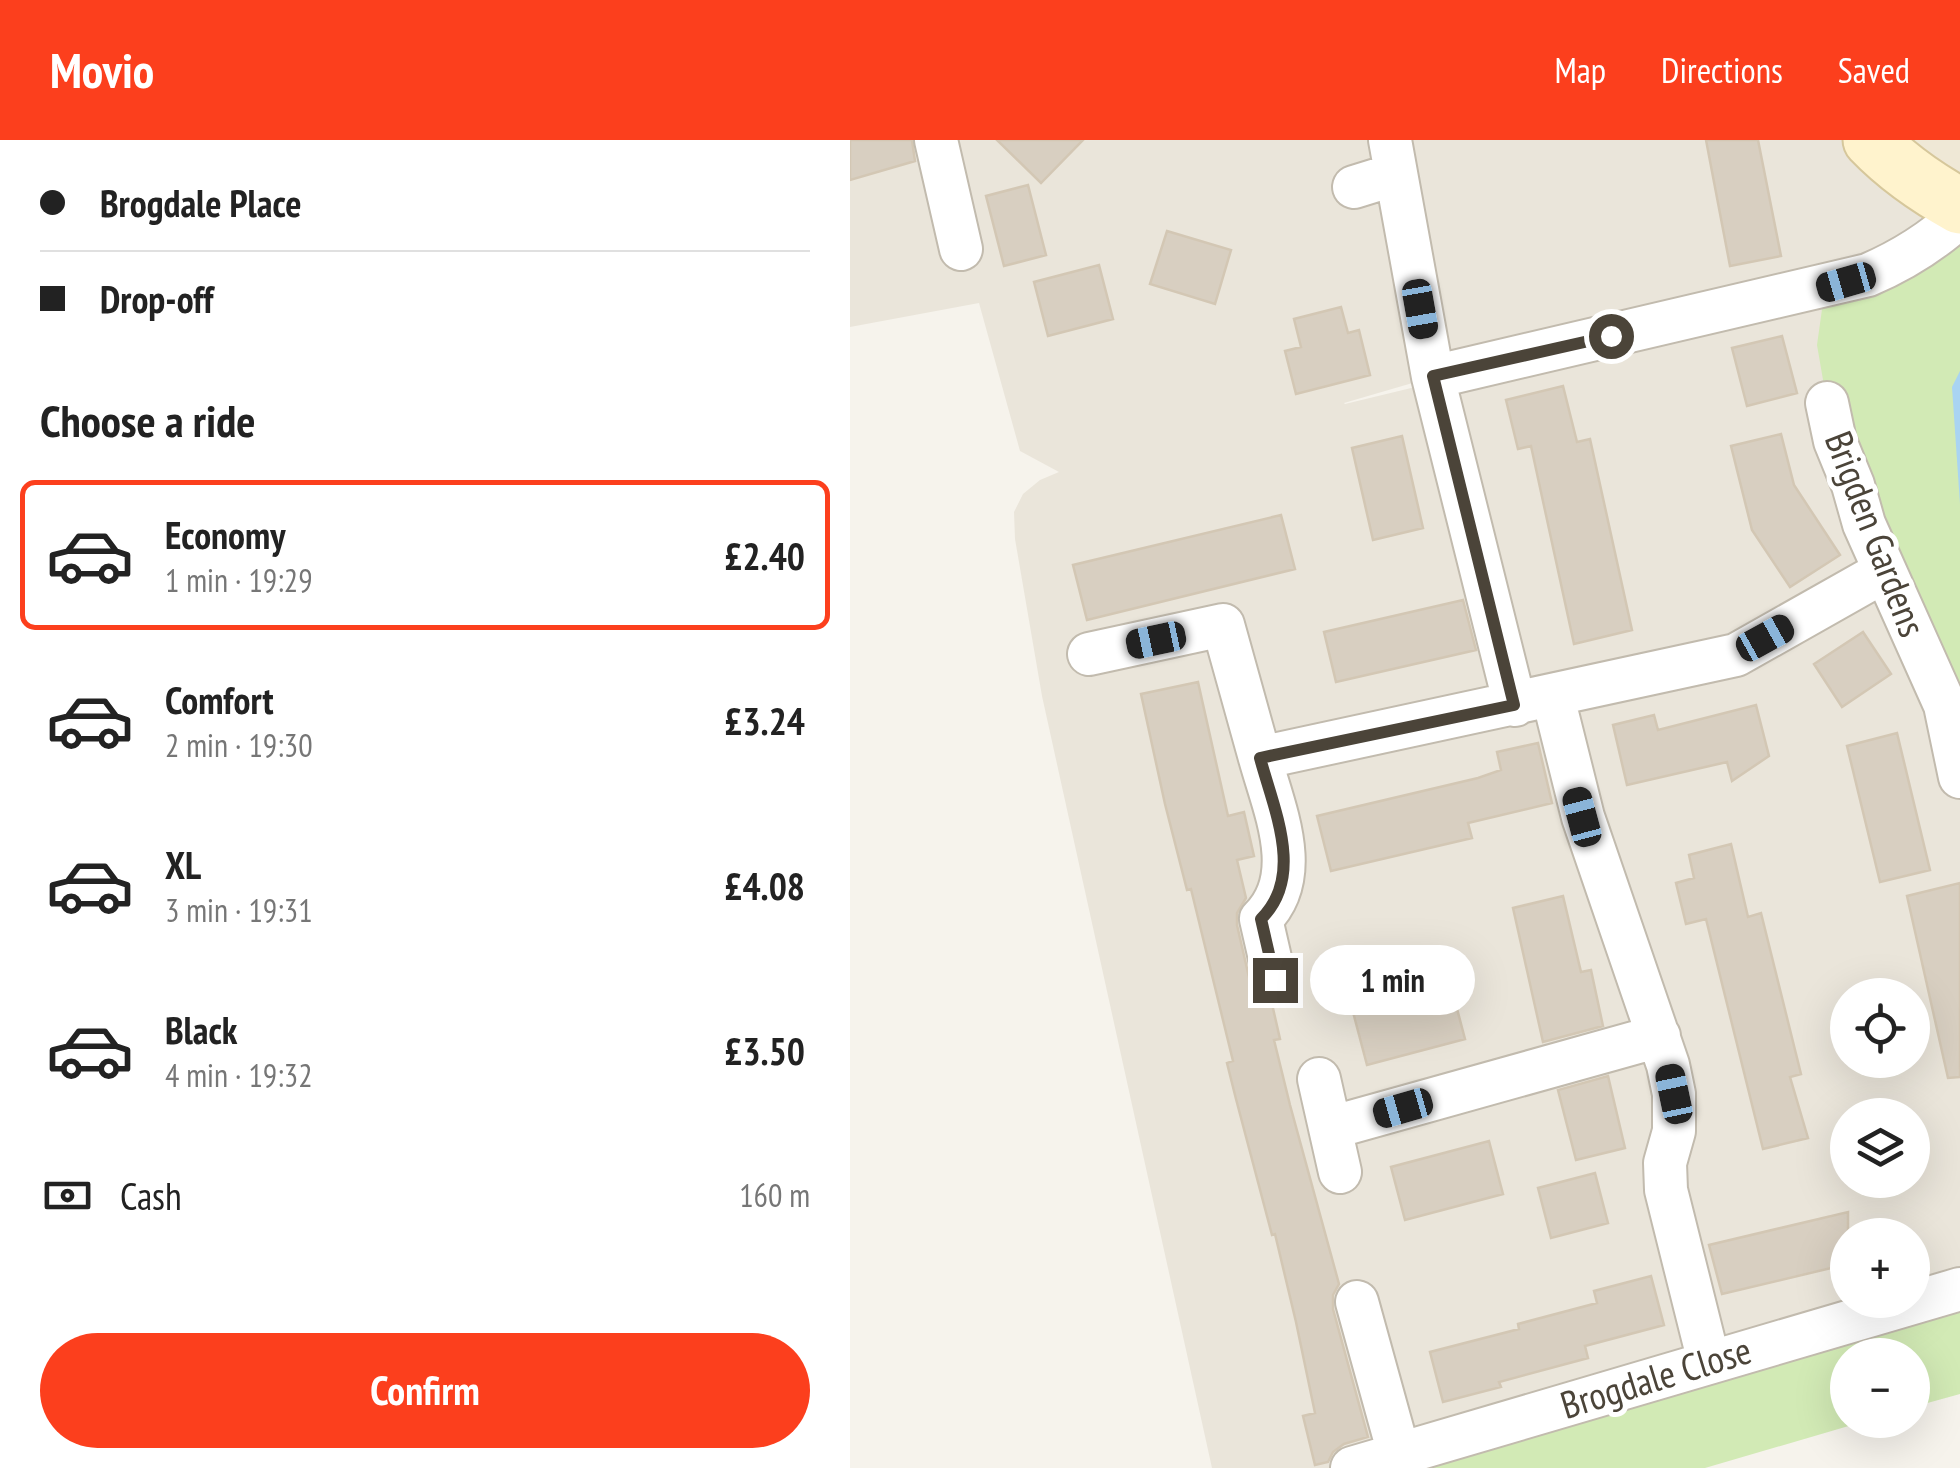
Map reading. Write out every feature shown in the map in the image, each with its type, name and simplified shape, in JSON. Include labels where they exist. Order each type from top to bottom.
[{"type":"street","points":[[936,140],[962,250]]},
{"type":"street","points":[[1871,140],[1928,188],[1960,206]]},
{"type":"street","points":[[1354,188],[1393,157],[1433,376],[1534,701],[1582,817],[1659,1036],[1674,1094],[1674,1131],[1664,1163],[1666,1190],[1709,1362]]},
{"type":"street","points":[[1433,376],[1868,275],[1908,257],[1940,236],[1960,216]]},
{"type":"street","name":"Brigden Gardens","points":[[1827,403],[1835,442],[1883,572],[1918,650],[1935,677],[1960,776]]},
{"type":"street","points":[[1260,758],[1736,655],[1883,572]]},
{"type":"street","points":[[1089,654],[1223,625],[1284,855],[1282,890],[1275,906],[1261,919],[1275,980]]},
{"type":"street","points":[[1330,1128],[1659,1036]]},
{"type":"street","points":[[1319,1079],[1340,1172]]},
{"type":"street","name":"Brogdale Close","points":[[1352,1468],[1960,1289]]},
{"type":"street","points":[[1357,1302],[1399,1454]]},
{"type":"shaded area","points":[[850,140],[1871,140],[1928,188],[1960,777],[1960,1289],[1930,1298],[1930,1218],[1830,1218],[1830,1318],[1861,1318],[1352,1468],[1212,1468],[1042,696],[1015,539],[1014,512],[1023,494],[1040,480],[1059,472],[1020,451],[979,303],[850,327]],"holes":[[[1721,313],[1345,404],[1344,403],[1433,377]]]},
{"type":"shaded area","points":[[1902,140],[1960,140],[1960,185]]},
{"type":"green space","points":[[1960,216],[1960,777],[1827,403],[1817,345],[1825,288]]},
{"type":"green space","points":[[1960,1289],[1960,1394],[1930,1402],[1930,1338],[1830,1338],[1830,1431],[1705,1468],[1352,1468],[1861,1318],[1930,1318],[1930,1298]]},
{"type":"water","points":[[1960,371],[1960,504],[1952,387]]},
{"type":"building","points":[[850,140],[912,140],[915,161],[850,180]]},
{"type":"building","points":[[997,140],[1083,140],[1041,183]]},
{"type":"building","points":[[1706,140],[1758,140],[1781,256],[1730,266]]},
{"type":"building","points":[[1028,185],[1046,255],[1004,266],[986,196]]},
{"type":"building","points":[[1167,231],[1231,250],[1215,304],[1150,284]]},
{"type":"building","points":[[1099,265],[1113,319],[1048,336],[1034,282]]},
{"type":"building","points":[[1341,307],[1348,333],[1359,330],[1370,375],[1296,394],[1285,351],[1301,347],[1294,319]]},
{"type":"building","points":[[1782,336],[1797,393],[1747,406],[1732,348]]},
{"type":"building","points":[[1563,386],[1577,442],[1590,439],[1632,630],[1574,644],[1531,446],[1518,449],[1506,400]]},
{"type":"building","points":[[1781,434],[1794,485],[1840,555],[1790,587],[1752,530],[1731,446]]},
{"type":"building","points":[[1402,436],[1423,528],[1373,540],[1352,448]]},
{"type":"building","points":[[1281,515],[1295,569],[1087,620],[1073,565]]},
{"type":"building","points":[[1463,600],[1476,650],[1336,682],[1324,632]]},
{"type":"building","points":[[1863,632],[1891,674],[1842,707],[1814,664]]},
{"type":"building","points":[[1198,682],[1228,816],[1244,812],[1254,856],[1237,860],[1246,898],[1237,913],[1237,925],[1251,986],[1257,998],[1272,1004],[1280,1039],[1274,1040],[1339,1284],[1333,1295],[1333,1309],[1368,1437],[1344,1444],[1328,1462],[1315,1465],[1303,1416],[1315,1413],[1296,1322],[1227,1063],[1233,1061],[1191,889],[1187,890],[1165,804],[1141,694]]},
{"type":"building","points":[[1756,705],[1769,756],[1732,781],[1727,762],[1627,785],[1613,725],[1654,715],[1658,730]]},
{"type":"building","points":[[1897,733],[1930,870],[1880,882],[1847,746]]},
{"type":"building","points":[[1538,743],[1552,803],[1468,823],[1472,838],[1331,871],[1317,816],[1478,778],[1501,770],[1497,752]]},
{"type":"building","points":[[1731,844],[1748,917],[1761,913],[1801,1074],[1790,1077],[1808,1138],[1763,1149],[1706,919],[1686,924],[1676,883],[1694,878],[1689,855]]},
{"type":"building","points":[[1960,883],[1960,1077],[1948,1078],[1930,998],[1930,978],[1925,978],[1907,896]]},
{"type":"building","points":[[1563,896],[1581,972],[1591,970],[1603,1026],[1543,1042],[1513,908]]},
{"type":"building","points":[[1451,986],[1465,1039],[1367,1065],[1353,1012]]},
{"type":"building","points":[[1608,1076],[1625,1148],[1576,1160],[1558,1090]]},
{"type":"building","points":[[1489,1141],[1503,1194],[1405,1220],[1391,1167]]},
{"type":"building","points":[[1595,1173],[1608,1223],[1551,1238],[1538,1188]]},
{"type":"building","points":[[1848,1212],[1848,1218],[1830,1218],[1830,1268],[1722,1294],[1709,1245]]},
{"type":"building","points":[[1651,1276],[1664,1325],[1585,1346],[1588,1358],[1443,1402],[1430,1352],[1597,1303],[1594,1291]]},
{"type":"route","points":[[1275,980],[1261,919],[1275,906],[1282,890],[1284,855],[1260,758],[1514,705],[1433,376],[1611,336]]}]
